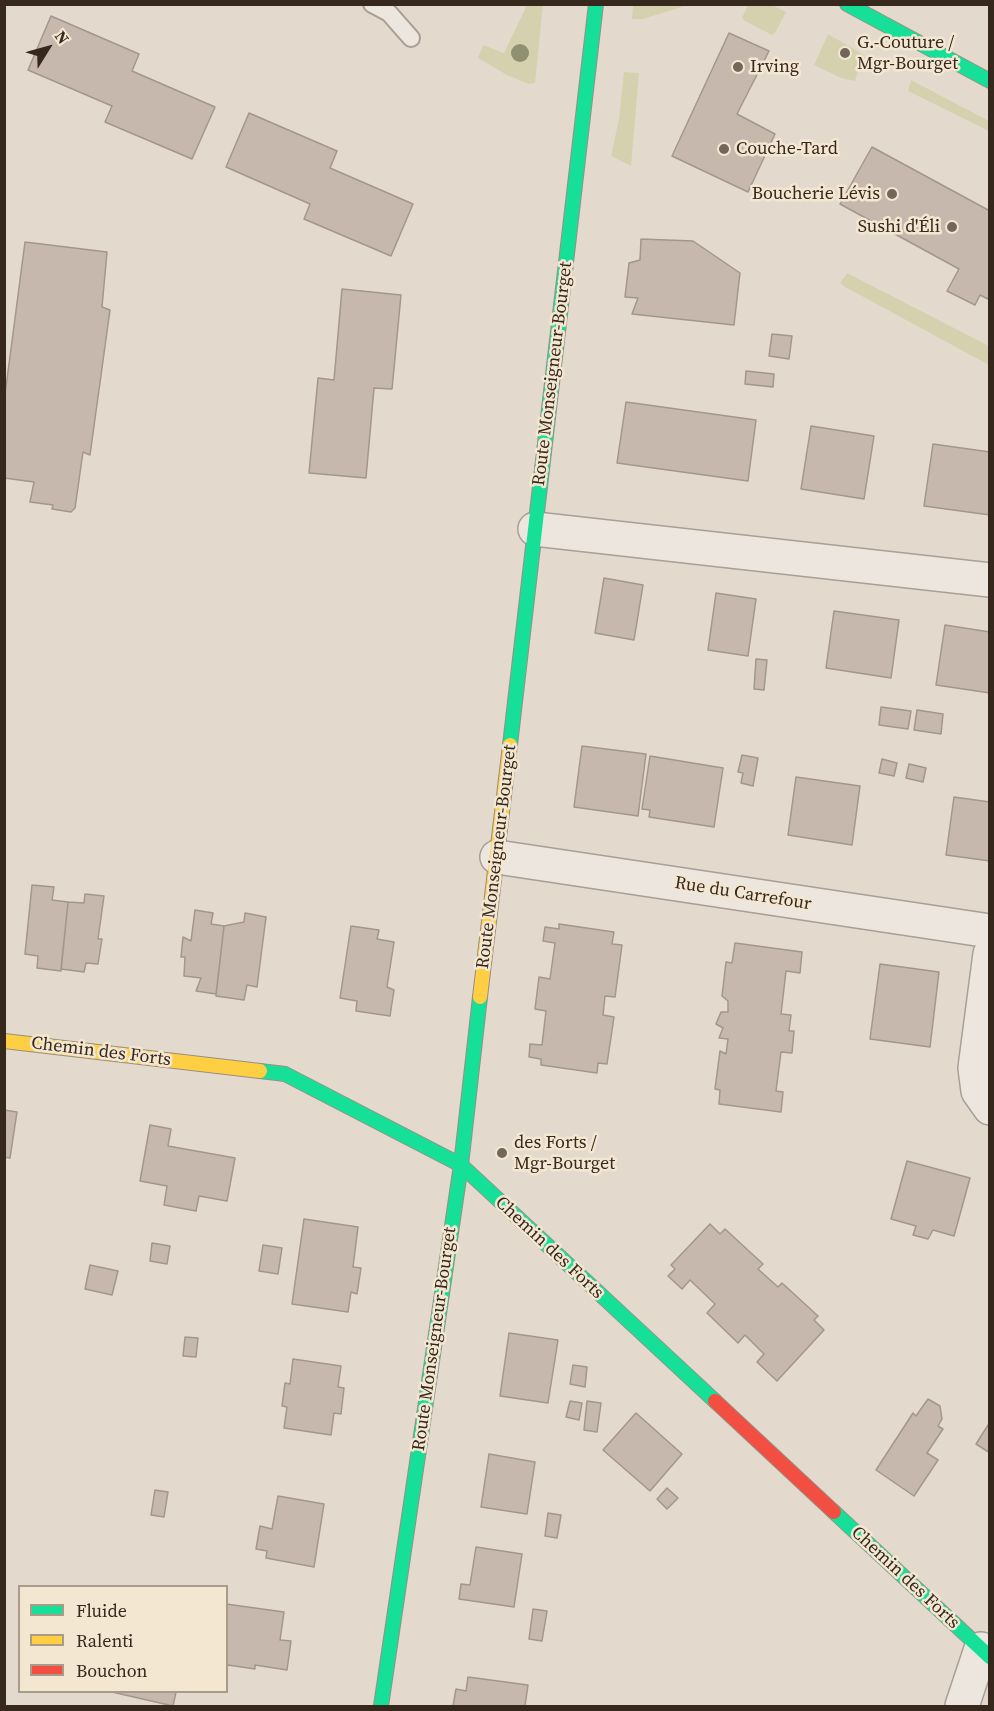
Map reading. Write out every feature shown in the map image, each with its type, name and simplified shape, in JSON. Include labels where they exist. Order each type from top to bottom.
[{"type":"street","name":"Route Monseigneur-Bourget","points":[[381,1707],[461,1165],[597,4]]},
{"type":"street","points":[[847,4],[990,81]]},
{"type":"street","points":[[535,529],[990,580]]},
{"type":"street","name":"Rue du Carrefour","points":[[497,857],[990,931]]},
{"type":"street","points":[[990,954],[975,1068],[978,1091],[990,1108]]},
{"type":"street","name":"Chemin des Forts","points":[[4,1041],[285,1074],[461,1165],[985,1653]]},
{"type":"street","points":[[962,1707],[985,1653]]},
{"type":"lane","points":[[372,4],[389,13],[411,38]]},
{"type":"shaded area","points":[[633,4],[688,5],[643,19],[632,19]]},
{"type":"shaded area","points":[[527,5],[543,5],[535,83],[529,84],[507,75],[478,58],[483,45],[504,53]]},
{"type":"shaded area","points":[[748,5],[772,5],[786,12],[775,33],[772,35],[742,18]]},
{"type":"shaded area","points":[[828,34],[864,55],[855,81],[841,78],[814,65]]},
{"type":"shaded area","points":[[624,72],[639,73],[631,166],[611,156],[619,119]]},
{"type":"shaded area","points":[[911,80],[989,121],[989,131],[908,91]]},
{"type":"shaded area","points":[[847,273],[989,346],[989,365],[847,288],[840,283]]},
{"type":"building","points":[[51,16],[139,54],[132,71],[215,107],[192,159],[105,122],[112,106],[28,70]]},
{"type":"building","points":[[729,33],[769,51],[737,114],[775,134],[748,192],[672,156]]},
{"type":"building","points":[[249,113],[337,151],[330,168],[413,204],[391,256],[304,219],[310,204],[226,167]]},
{"type":"building","points":[[872,147],[990,211],[990,300],[980,295],[975,305],[947,291],[959,269],[840,204]]},
{"type":"building","points":[[641,239],[693,241],[740,273],[734,325],[632,314],[638,298],[625,297],[629,263],[640,260]]},
{"type":"building","points":[[25,242],[107,252],[102,307],[110,310],[90,455],[83,452],[75,508],[71,512],[52,509],[53,505],[30,502],[34,482],[4,478],[4,402]]},
{"type":"building","points":[[342,289],[401,295],[392,389],[374,388],[366,478],[309,473],[318,378],[334,380]]},
{"type":"building","points":[[772,334],[792,336],[789,359],[769,356]]},
{"type":"building","points":[[746,371],[774,374],[773,387],[745,384]]},
{"type":"building","points":[[626,402],[756,420],[748,481],[617,463]]},
{"type":"building","points":[[811,426],[874,436],[864,499],[801,489]]},
{"type":"building","points":[[933,444],[990,452],[990,515],[924,506]]},
{"type":"building","points":[[604,578],[643,585],[634,640],[595,633]]},
{"type":"building","points":[[716,593],[756,599],[748,656],[708,650]]},
{"type":"building","points":[[834,611],[899,620],[891,678],[826,668]]},
{"type":"building","points":[[945,625],[990,632],[990,693],[936,685]]},
{"type":"building","points":[[756,659],[767,660],[764,690],[754,689]]},
{"type":"building","points":[[881,707],[911,711],[908,729],[879,725]]},
{"type":"building","points":[[917,710],[943,714],[941,734],[914,730]]},
{"type":"building","points":[[582,746],[646,754],[638,816],[574,807]]},
{"type":"building","points":[[742,755],[758,758],[753,786],[741,783],[743,773],[738,772]]},
{"type":"building","points":[[650,756],[723,768],[714,827],[649,817],[650,810],[642,809]]},
{"type":"building","points":[[882,759],[897,763],[894,776],[879,773]]},
{"type":"building","points":[[909,764],[926,768],[923,782],[906,778]]},
{"type":"building","points":[[796,777],[860,786],[852,845],[788,835]]},
{"type":"building","points":[[954,797],[990,802],[990,861],[946,855]]},
{"type":"building","points":[[32,885],[54,887],[52,900],[68,902],[61,971],[37,968],[38,956],[25,954]]},
{"type":"building","points":[[85,894],[104,896],[98,939],[102,939],[98,964],[86,963],[84,972],[61,969],[68,902],[84,903]]},
{"type":"building","points":[[195,910],[213,913],[211,924],[224,926],[216,994],[196,991],[201,978],[184,976],[185,957],[181,957],[183,937],[191,941]]},
{"type":"building","points":[[245,913],[266,917],[257,987],[247,985],[244,1000],[216,996],[224,926],[244,922]]},
{"type":"building","points":[[559,924],[614,932],[612,944],[622,945],[615,997],[605,996],[603,1015],[614,1017],[607,1064],[598,1063],[597,1073],[541,1065],[541,1059],[529,1057],[530,1044],[542,1045],[546,1011],[535,1009],[539,977],[550,979],[555,943],[543,941],[545,927],[559,929]]},
{"type":"building","points":[[351,926],[379,930],[377,939],[394,942],[387,987],[394,990],[390,1016],[356,1011],[357,1001],[340,998]]},
{"type":"building","points":[[735,943],[802,952],[800,973],[786,971],[781,1014],[791,1015],[789,1031],[794,1031],[792,1053],[781,1052],[776,1091],[783,1092],[781,1112],[719,1104],[720,1090],[715,1089],[720,1051],[726,1054],[728,1039],[719,1038],[723,1028],[716,1024],[721,1012],[728,1012],[728,1001],[722,996],[726,962],[732,963]]},
{"type":"building","points":[[880,964],[939,972],[930,1047],[870,1039]]},
{"type":"building","points":[[4,1110],[17,1112],[10,1158],[4,1157]]},
{"type":"building","points":[[150,1125],[171,1129],[168,1146],[235,1158],[227,1201],[199,1196],[196,1211],[164,1205],[167,1186],[140,1181]]},
{"type":"building","points":[[907,1161],[970,1178],[954,1236],[933,1230],[928,1239],[913,1235],[916,1226],[891,1219]]},
{"type":"building","points":[[304,1219],[358,1227],[353,1267],[361,1268],[357,1294],[351,1292],[348,1312],[292,1304]]},
{"type":"building","points":[[710,1224],[720,1234],[725,1229],[763,1264],[758,1269],[778,1287],[782,1283],[818,1316],[814,1320],[824,1330],[777,1381],[757,1362],[764,1354],[745,1335],[738,1343],[707,1313],[715,1304],[690,1280],[682,1289],[668,1276],[675,1269],[671,1265]]},
{"type":"building","points":[[152,1243],[170,1246],[167,1264],[150,1261]]},
{"type":"building","points":[[263,1245],[282,1248],[278,1274],[259,1271]]},
{"type":"building","points":[[90,1265],[118,1271],[112,1295],[85,1289]]},
{"type":"building","points":[[509,1333],[558,1340],[548,1403],[500,1396]]},
{"type":"building","points":[[185,1337],[198,1338],[196,1357],[183,1356]]},
{"type":"building","points":[[293,1359],[341,1366],[338,1387],[344,1388],[341,1414],[334,1413],[331,1435],[284,1428],[287,1407],[282,1406],[285,1383],[290,1384]]},
{"type":"building","points":[[573,1365],[587,1367],[585,1387],[570,1384]]},
{"type":"building","points":[[928,1399],[940,1406],[942,1419],[938,1426],[943,1429],[927,1453],[938,1460],[914,1496],[876,1470],[913,1413],[916,1416]]},
{"type":"building","points":[[570,1401],[582,1403],[579,1420],[566,1417]]},
{"type":"building","points":[[587,1401],[601,1403],[597,1432],[584,1430]]},
{"type":"building","points":[[636,1413],[682,1454],[650,1491],[603,1450]]},
{"type":"building","points":[[990,1422],[990,1453],[976,1444]]},
{"type":"building","points":[[489,1454],[535,1462],[527,1514],[481,1507]]},
{"type":"building","points":[[667,1488],[678,1498],[667,1509],[657,1499]]},
{"type":"building","points":[[155,1490],[168,1492],[164,1517],[151,1515]]},
{"type":"building","points":[[278,1496],[324,1504],[314,1567],[266,1558],[267,1551],[256,1549],[260,1526],[272,1529]]},
{"type":"building","points":[[548,1513],[561,1515],[557,1538],[545,1536]]},
{"type":"building","points":[[476,1547],[522,1554],[514,1607],[459,1599],[461,1584],[470,1585]]},
{"type":"building","points":[[228,1604],[284,1612],[280,1640],[291,1641],[287,1670],[255,1665],[255,1669],[228,1665]]},
{"type":"building","points":[[533,1609],[547,1611],[542,1641],[529,1639]]},
{"type":"building","points":[[468,1677],[528,1685],[525,1706],[453,1706],[456,1689],[466,1691]]},
{"type":"building","points":[[116,1693],[176,1693],[173,1706]]},
{"type":"traffic: fast","points":[[510,745],[596,4]]},
{"type":"traffic: fast","points":[[847,4],[990,81]]},
{"type":"traffic: fast","points":[[381,1706],[461,1165],[480,997]]},
{"type":"traffic: fast","points":[[260,1071],[285,1074],[461,1165],[715,1401]]},
{"type":"traffic: fast","points":[[834,1512],[990,1657]]},
{"type":"traffic: slow","points":[[480,997],[510,745]]},
{"type":"traffic: slow","points":[[4,1041],[260,1071]]},
{"type":"traffic: jam","points":[[715,1401],[834,1512]]},
{"type":"place","name":"G.-Couture / Mgr-Bourget","points":[[845,53]]},
{"type":"place","name":"Irving","points":[[738,67]]},
{"type":"place","name":"Couche-Tard","points":[[724,149]]},
{"type":"place","name":"Boucherie Lévis","points":[[892,194]]},
{"type":"place","name":"Sushi d'Éli","points":[[952,227]]},
{"type":"place","name":"des Forts / Mgr-Bourget","points":[[502,1153]]}]
